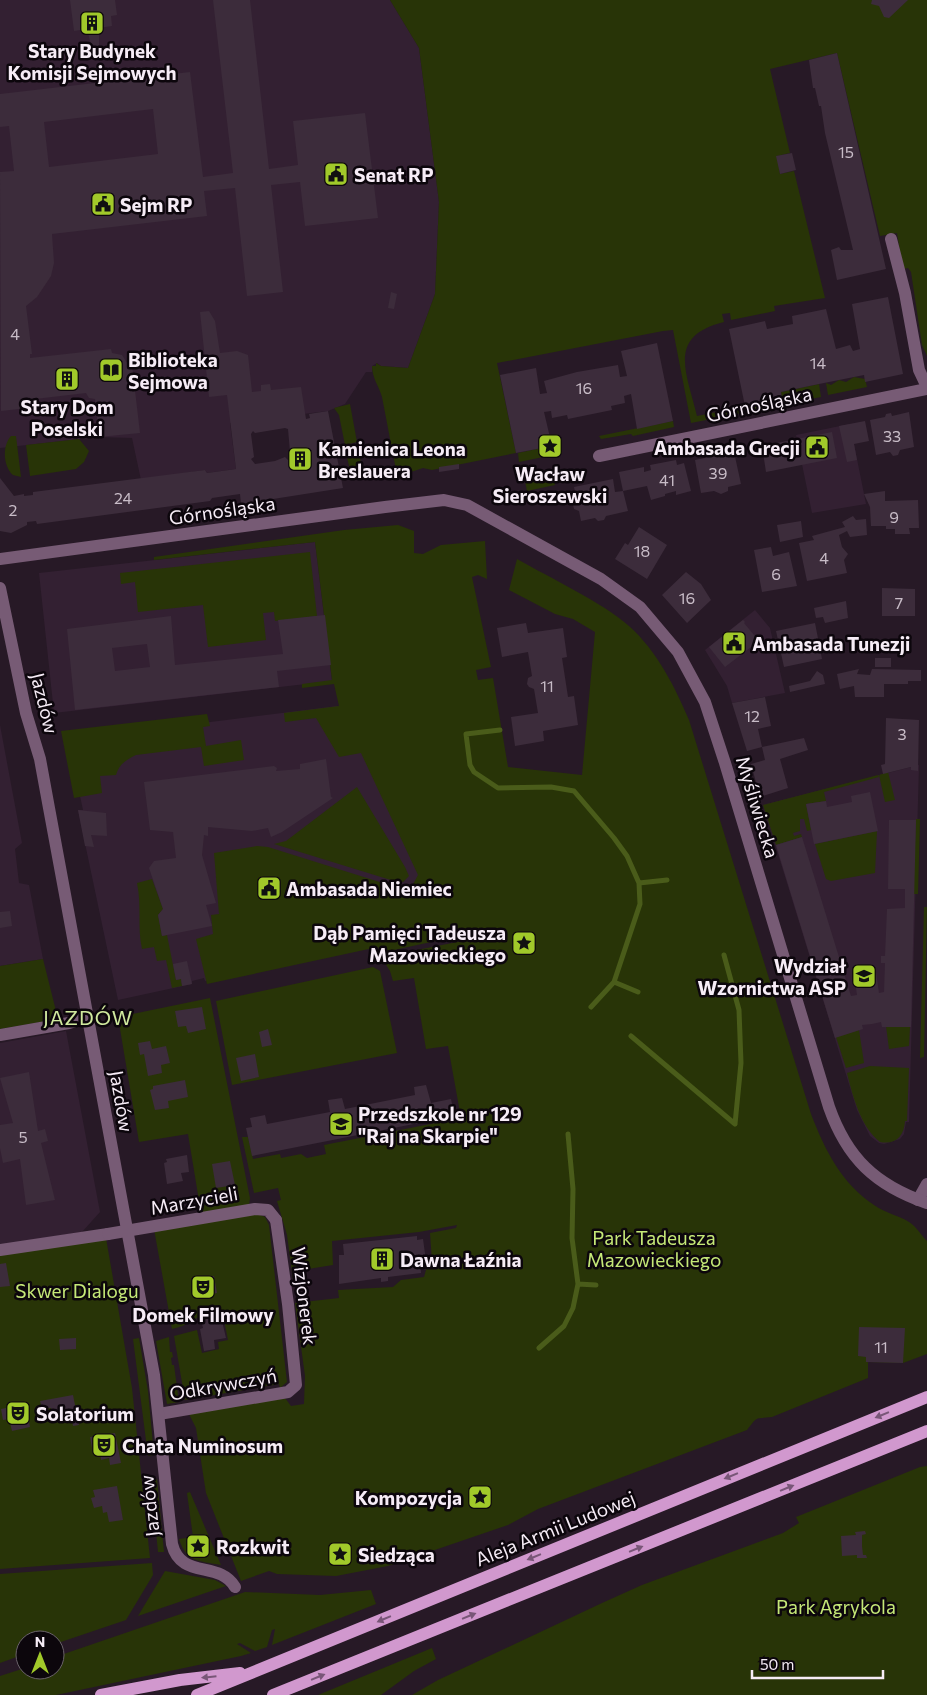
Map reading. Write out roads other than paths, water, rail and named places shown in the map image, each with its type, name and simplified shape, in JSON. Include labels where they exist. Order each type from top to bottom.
[{"type":"main road","name":"Aleja Armii Ludowej","points":[[198,1695],[927,1397]]},
{"type":"main road","points":[[273,1695],[927,1432]]},
{"type":"main road","points":[[101,1695],[180,1680],[258,1671]]},
{"type":"street","points":[[890,239],[905,293],[919,370],[927,388]]},
{"type":"street","name":"Górnośląska","points":[[599,456],[927,388]]},
{"type":"street","name":"Górnośląska","points":[[0,559],[375,508],[449,500]]},
{"type":"street","name":"Myśliwiecka","points":[[449,500],[467,505],[601,579],[640,607],[678,652],[705,702],[726,763],[836,1127],[850,1152],[867,1170],[887,1185],[923,1201]]},
{"type":"street","name":"Jazdów","points":[[0,588],[26,713],[40,760],[154,1376],[174,1552],[183,1564],[226,1576],[235,1587]]},
{"type":"street","points":[[0,1035],[70,1023],[88,1017]]},
{"type":"street","points":[[923,1201],[927,1184]]},
{"type":"street","name":"Marzycieli","points":[[0,1250],[254,1209],[272,1215]]},
{"type":"street","name":"Wizjonerek","points":[[272,1215],[296,1375],[294,1389]]},
{"type":"street","name":"Odkrywczyń","points":[[159,1414],[288,1392],[294,1389]]},
{"type":"waterway","points":[[500,730],[466,734],[470,765],[474,772],[498,788],[551,787],[574,791],[627,856],[639,883]]},
{"type":"waterway","points":[[591,1007],[614,982],[640,904],[639,883],[667,880]]},
{"type":"waterway","points":[[724,955],[739,1010],[741,1063],[735,1124]]},
{"type":"waterway","points":[[614,982],[638,992]]},
{"type":"waterway","points":[[631,1036],[735,1124]]},
{"type":"waterway","points":[[539,1348],[564,1326],[573,1308],[578,1284],[572,1238],[573,1189],[568,1134]]},
{"type":"waterway","points":[[578,1284],[596,1285]]},
{"type":"place","name":"Stary Budynek Komisji Sejmowych","points":[[92,23]]},
{"type":"place","name":"Senat RP","points":[[336,174]]},
{"type":"place","name":"Sejm RP","points":[[103,204]]},
{"type":"place","name":"Biblioteka Sejmowa","points":[[111,370]]},
{"type":"place","name":"Stary Dom Poselski","points":[[67,379]]},
{"type":"place","name":"Wacław Sieroszewski","points":[[550,446]]},
{"type":"place","name":"Ambasada Grecji","points":[[817,447]]},
{"type":"place","name":"Kamienica Leona Breslauera","points":[[300,459]]},
{"type":"place","name":"Ambasada Tunezji","points":[[734,643]]},
{"type":"place","name":"Ambasada Niemiec","points":[[269,888]]},
{"type":"place","name":"Dąb Pamięci Tadeusza Mazowieckiego","points":[[524,943]]},
{"type":"place","name":"Wydział Wzornictwa ASP","points":[[864,976]]},
{"type":"place","name":"Przedszkole nr 129 \"Raj na Skarpie\"","points":[[341,1124]]},
{"type":"place","name":"Dawna Łaźnia","points":[[382,1259]]},
{"type":"place","name":"Domek Filmowy","points":[[203,1287]]},
{"type":"place","name":"Solatorium","points":[[18,1413]]},
{"type":"place","name":"Chata Numinosum","points":[[104,1445]]},
{"type":"place","name":"Kompozycja","points":[[480,1497]]},
{"type":"place","name":"Rozkwit","points":[[198,1546]]},
{"type":"place","name":"Siedząca","points":[[340,1554]]},
{"type":"district","name":"JAZDÓW","points":[[88,1017]]},
{"type":"park label","name":"Park Tadeusza Mazowieckiego","points":[[654,1248]]},
{"type":"park label","name":"Skwer Dialogu","points":[[77,1290]]},
{"type":"park label","name":"Park Agrykola","points":[[836,1606]]}]
